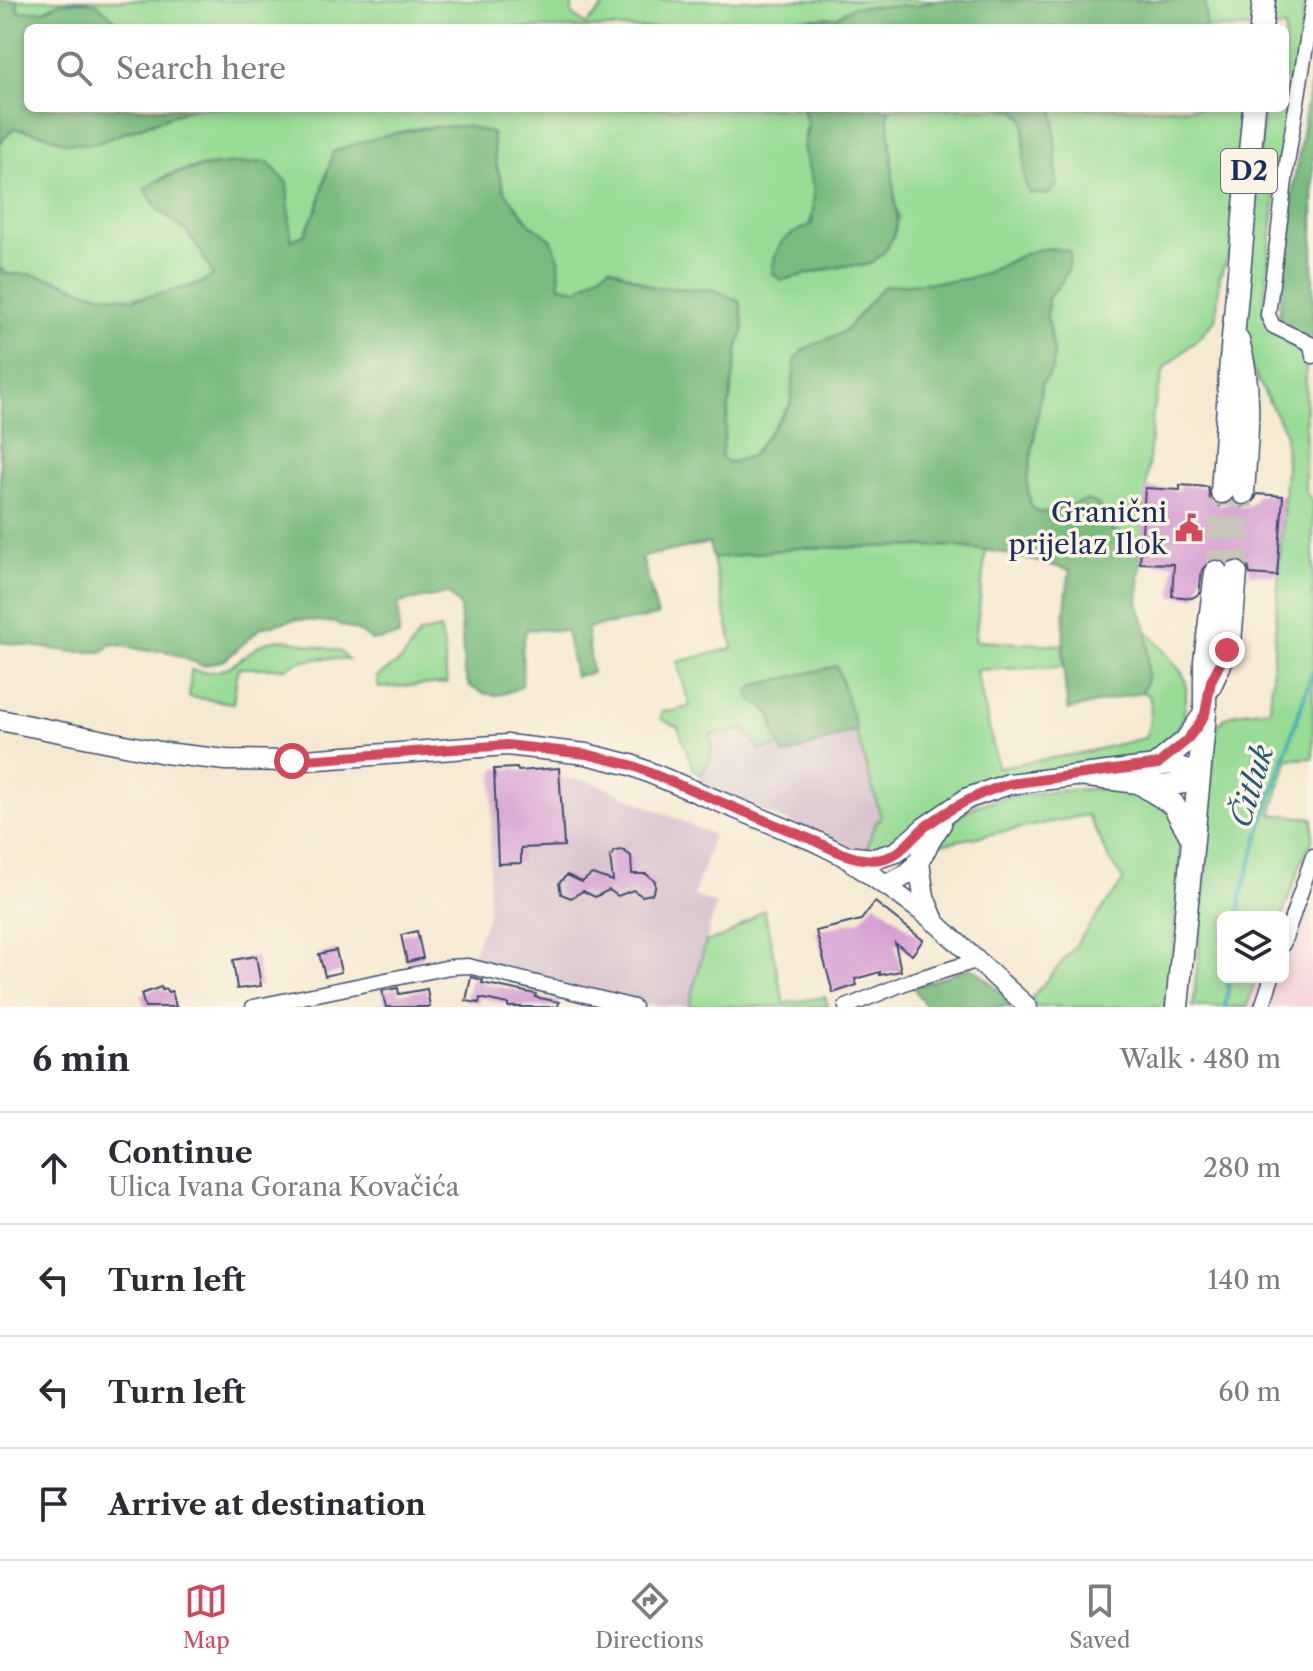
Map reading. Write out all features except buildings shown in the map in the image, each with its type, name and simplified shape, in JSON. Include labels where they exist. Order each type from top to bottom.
[{"type":"main road","points":[[1261,24],[1264,0]]},
{"type":"main road","name":"D2","points":[[1232,492],[1235,332],[1254,112]]},
{"type":"main road","points":[[1177,1007],[1205,708],[1216,670],[1230,642],[1226,573]]},
{"type":"main road","points":[[1158,764],[1186,741],[1205,708]]},
{"type":"main road","points":[[0,720],[165,753],[226,760],[292,761],[507,745],[586,754],[631,765],[815,841],[843,855],[884,884],[911,874],[924,847],[953,809]]},
{"type":"main road","points":[[884,884],[886,870],[897,852],[924,828],[968,798],[1009,784],[1158,764],[1182,766],[1198,781]]},
{"type":"main road","points":[[1079,776],[1143,785],[1177,786],[1198,781]]},
{"type":"main road","points":[[1143,785],[1173,804],[1192,839]]},
{"type":"main road","points":[[843,855],[874,859],[897,852]]},
{"type":"main road","points":[[919,862],[924,897],[934,921]]},
{"type":"street","points":[[1313,3],[1288,157],[1268,315],[1273,326],[1311,344],[1313,356]]},
{"type":"street","points":[[1289,926],[1313,856]]},
{"type":"street","points":[[884,884],[934,921],[1028,1007]]},
{"type":"street","points":[[846,1007],[910,981],[979,960]]},
{"type":"street","points":[[253,1007],[468,966],[634,1007]]},
{"type":"street","points":[[1262,1007],[1270,983]]},
{"type":"shaded area","points":[[745,730],[760,750],[780,746],[784,755],[857,730],[881,817],[874,825],[866,851],[847,847],[697,783],[710,763],[710,734]]},
{"type":"shaded area","points":[[493,774],[528,774],[591,781],[713,835],[694,896],[716,904],[689,1006],[661,1006],[607,998],[472,961],[488,917]]},
{"type":"shaded area","points":[[1311,877],[1313,1007],[1247,1007],[1254,983],[1289,983],[1289,915]]},
{"type":"green space","points":[[0,0],[17,0],[18,11],[44,11],[59,3],[81,1],[98,4],[120,24],[24,24],[24,112],[182,112],[94,144],[66,143],[14,128],[0,143]]},
{"type":"green space","points":[[17,0],[572,0],[572,14],[585,24],[119,24],[113,19],[59,3],[44,11],[18,11]]},
{"type":"green space","points":[[610,0],[936,0],[916,6],[852,7],[837,17],[712,24],[587,24]]},
{"type":"green space","points":[[936,0],[1205,0],[1206,24],[703,24],[837,17],[852,7],[916,6]]},
{"type":"green space","points":[[1205,0],[1256,0],[1253,24],[1206,24]]},
{"type":"green space","points":[[1274,0],[1306,0],[1289,106],[1289,24],[1272,24]]},
{"type":"green space","points":[[1313,66],[1313,338],[1281,327],[1279,317],[1284,245]]},
{"type":"green space","points":[[182,112],[803,112],[806,119],[804,150],[813,187],[813,212],[800,247],[781,280],[845,266],[867,265],[898,218],[888,112],[1017,112],[1024,119],[1025,137],[1050,112],[1246,112],[1231,251],[1220,275],[1216,319],[1164,369],[1153,413],[1142,542],[1112,530],[1105,514],[1068,505],[1039,513],[1031,507],[1027,484],[1042,384],[1052,370],[1054,354],[1047,317],[1048,298],[1063,280],[1070,251],[1041,249],[965,279],[884,286],[845,331],[802,350],[790,405],[751,456],[729,463],[721,458],[738,346],[744,330],[740,302],[715,290],[653,287],[610,267],[578,289],[559,286],[559,259],[551,239],[530,224],[505,192],[493,152],[466,126],[422,127],[396,133],[327,171],[318,207],[304,235],[290,241],[287,183],[268,162],[204,166],[158,180],[145,189],[158,209],[187,232],[214,276],[167,294],[136,297],[104,295],[61,281],[8,274],[0,268],[0,143],[13,128],[66,143],[94,144]]},
{"type":"green space","points":[[804,112],[888,112],[897,221],[888,246],[869,264],[836,267],[781,280],[772,273],[779,247],[788,237],[812,224],[814,189],[803,145],[808,129]]},
{"type":"green space","points":[[1017,112],[1054,112],[1057,186],[1047,195],[1028,193],[1024,179],[1024,119]]},
{"type":"green space","points":[[1264,112],[1288,112],[1275,194],[1263,315],[1304,344],[1306,350],[1305,489],[1313,505],[1313,758],[1288,759],[1271,814],[1313,818],[1313,839],[1284,911],[1217,911],[1217,983],[1254,983],[1247,1007],[1193,1007],[1215,733],[1230,715],[1270,709],[1286,468],[1285,432],[1246,358],[1243,331]]},
{"type":"green space","points":[[466,126],[492,133],[497,169],[505,192],[530,224],[551,239],[559,259],[560,286],[578,289],[610,267],[653,287],[715,290],[740,302],[744,330],[738,346],[721,457],[729,463],[752,456],[790,405],[795,362],[802,350],[845,331],[884,286],[965,279],[993,270],[1028,252],[1055,248],[1070,251],[1069,267],[1063,280],[1048,298],[1047,317],[1054,354],[1052,370],[1042,384],[1027,484],[1031,507],[1039,513],[1087,500],[1098,504],[1112,530],[1142,542],[1138,602],[1147,630],[1148,645],[1147,680],[1142,692],[1068,710],[1063,640],[1070,570],[998,552],[951,546],[796,548],[713,559],[709,543],[642,557],[658,616],[587,628],[592,673],[575,676],[566,631],[527,629],[522,651],[522,686],[495,695],[469,686],[464,671],[460,606],[448,593],[399,603],[399,636],[372,641],[362,633],[336,623],[296,619],[261,628],[225,660],[203,666],[166,651],[112,644],[102,652],[75,652],[0,642],[0,268],[8,274],[30,274],[84,291],[132,300],[196,285],[213,276],[203,255],[187,232],[158,209],[145,189],[188,170],[268,162],[287,183],[291,240],[304,235],[318,207],[333,152],[398,133]]},
{"type":"green space","points":[[951,546],[986,551],[975,641],[1063,645],[1063,667],[976,670],[998,767],[1145,738],[1151,711],[1149,695],[1142,692],[1147,680],[1147,630],[1183,674],[1186,684],[1183,719],[1166,747],[1157,754],[1022,777],[894,845],[866,851],[874,825],[881,817],[837,666],[752,700],[770,714],[780,746],[760,750],[745,730],[710,734],[711,751],[707,764],[701,775],[693,768],[678,727],[661,719],[662,711],[690,706],[677,662],[733,648],[713,559],[796,548]]},
{"type":"green space","points":[[440,629],[447,683],[379,688],[377,677],[402,660],[419,634]]},
{"type":"green space","points":[[283,639],[339,651],[349,660],[326,658],[301,661],[285,668],[238,668],[233,703],[189,697],[191,670],[220,670],[259,646]]},
{"type":"green space","points":[[837,666],[857,730],[784,755],[770,712],[751,700],[748,692],[756,685]]},
{"type":"green space","points":[[1115,788],[1157,797],[1179,828],[1180,856],[1170,1007],[1037,1007],[1030,1000],[1124,880],[1110,861],[1088,815],[935,845],[953,821],[981,804],[1040,793]]},
{"type":"green space","points":[[764,910],[784,1003],[825,997],[828,1007],[689,1006],[706,941],[724,937]]},
{"type":"green space","points":[[969,968],[977,971],[1018,1007],[926,1007],[913,987]]},
{"type":"waterway","name":"Čitluk","points":[[1240,911],[1262,824],[1313,670]]},
{"type":"waterway","name":"Čitluk","points":[[1225,1007],[1229,983]]},
{"type":"tunnel","points":[[1216,572],[1222,492]]},
{"type":"tunnel","points":[[1236,573],[1243,493]]},
{"type":"place","name":"Granični prijelaz Ilok","points":[[1189,528]]},
{"type":"route","points":[[292,761],[507,745],[586,754],[631,765],[843,855],[874,859],[897,852],[924,828],[968,798],[988,790],[1009,784],[1158,764],[1186,741],[1205,714],[1211,681],[1227,650]]}]
